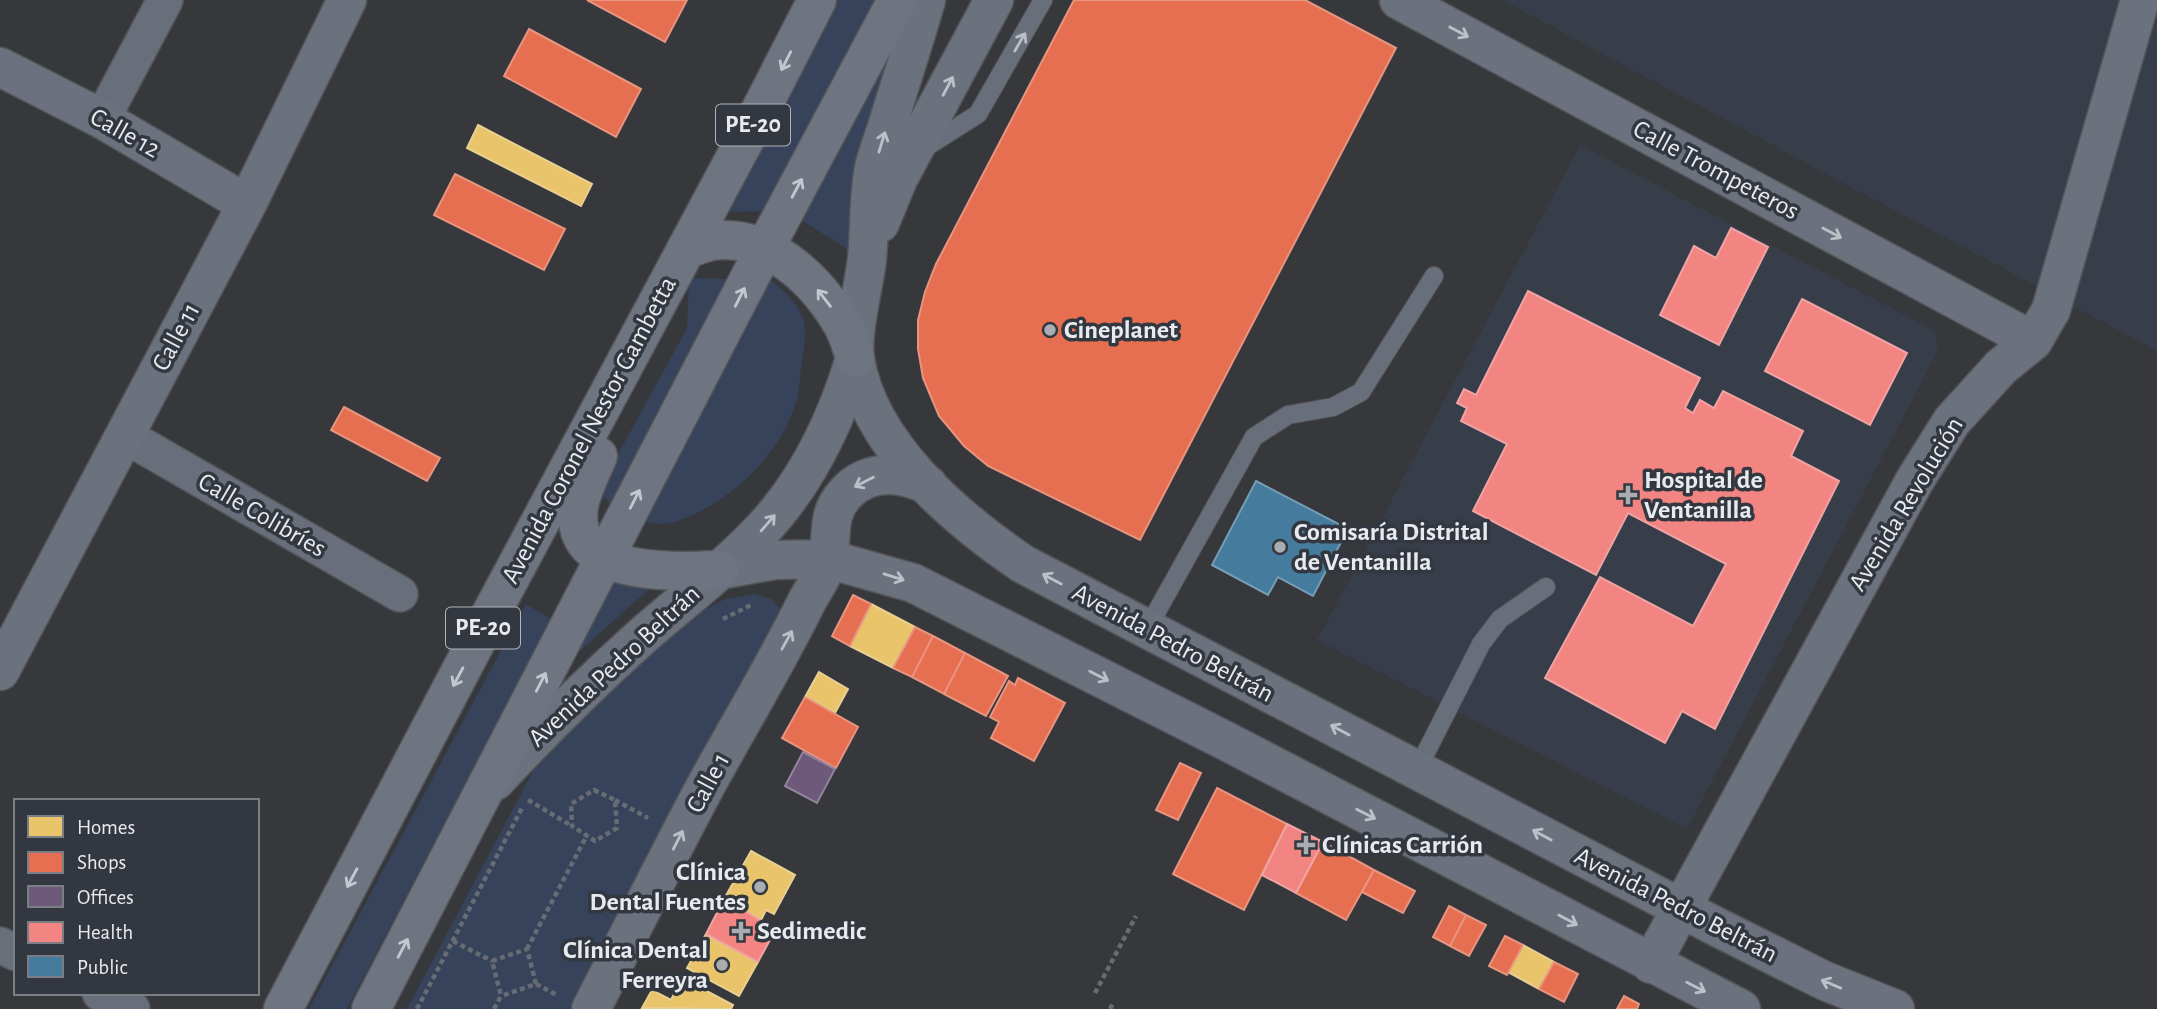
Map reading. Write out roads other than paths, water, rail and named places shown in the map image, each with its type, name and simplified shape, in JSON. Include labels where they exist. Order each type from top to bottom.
[{"type":"highway","name":"Avenida Coronel Nestor Gambetta","points":[[283,1009],[817,0]]},
{"type":"highway","name":"PE-20","points":[[371,1009],[765,248],[897,0]]},
{"type":"highway","points":[[686,249],[712,241],[740,241],[765,248],[796,268],[822,294],[843,325],[855,358]]},
{"type":"highway","points":[[659,301],[580,502],[580,527],[589,547],[604,560],[661,570],[719,570]]},
{"type":"street","points":[[102,120],[165,0]]},
{"type":"street","name":"Calle 11","points":[[0,671],[247,204],[347,0]]},
{"type":"street","name":"Avenida Pedro Beltrán","points":[[926,0],[874,168],[855,358],[865,393],[881,427],[902,458],[957,515],[1023,565],[1681,908],[1825,981],[1895,1009]]},
{"type":"street","points":[[867,258],[898,179],[994,0]]},
{"type":"street","name":"Calle Trompeteros","points":[[1399,0],[2033,341]]},
{"type":"street","name":"Avenida Revolución","points":[[1651,964],[1915,480],[1952,421],[2001,368],[2033,341],[2051,310],[2140,0]]},
{"type":"street","name":"Calle 12","points":[[1,68],[102,120],[247,204]]},
{"type":"street","points":[[719,570],[755,538],[783,506],[806,472],[827,436],[855,358]]},
{"type":"street","name":"Calle Colibríes","points":[[124,435],[400,594]]},
{"type":"street","points":[[828,559],[833,513],[845,494],[863,480],[885,474],[907,475],[928,485]]},
{"type":"street","name":"Avenida Pedro Beltrán","points":[[486,790],[600,674],[719,570],[775,560],[828,559],[913,583],[960,605],[1741,1009]]},
{"type":"street","name":"Calle 1","points":[[591,1009],[704,789],[828,559]]},
{"type":"street","points":[[104,995],[132,1009]]},
{"type":"lane","points":[[909,159],[978,114],[1043,0]]},
{"type":"lane","points":[[1147,629],[1254,437],[1288,415],[1333,407],[1361,392],[1434,276]]},
{"type":"lane","points":[[1417,770],[1481,644],[1500,618],[1546,587]]},
{"type":"place","name":"Cineplanet","points":[[1050,330]]},
{"type":"place","name":"Hospital de Ventanilla","points":[[1628,495]]},
{"type":"place","name":"Comisaría Distrital de Ventanilla","points":[[1280,547]]},
{"type":"place","name":"Clínicas Carrión","points":[[1306,845]]},
{"type":"place","name":"Clínica Dental Fuentes","points":[[760,887]]},
{"type":"place","name":"Sedimedic","points":[[741,931]]},
{"type":"place","name":"Clínica Dental Ferreyra","points":[[722,965]]}]
